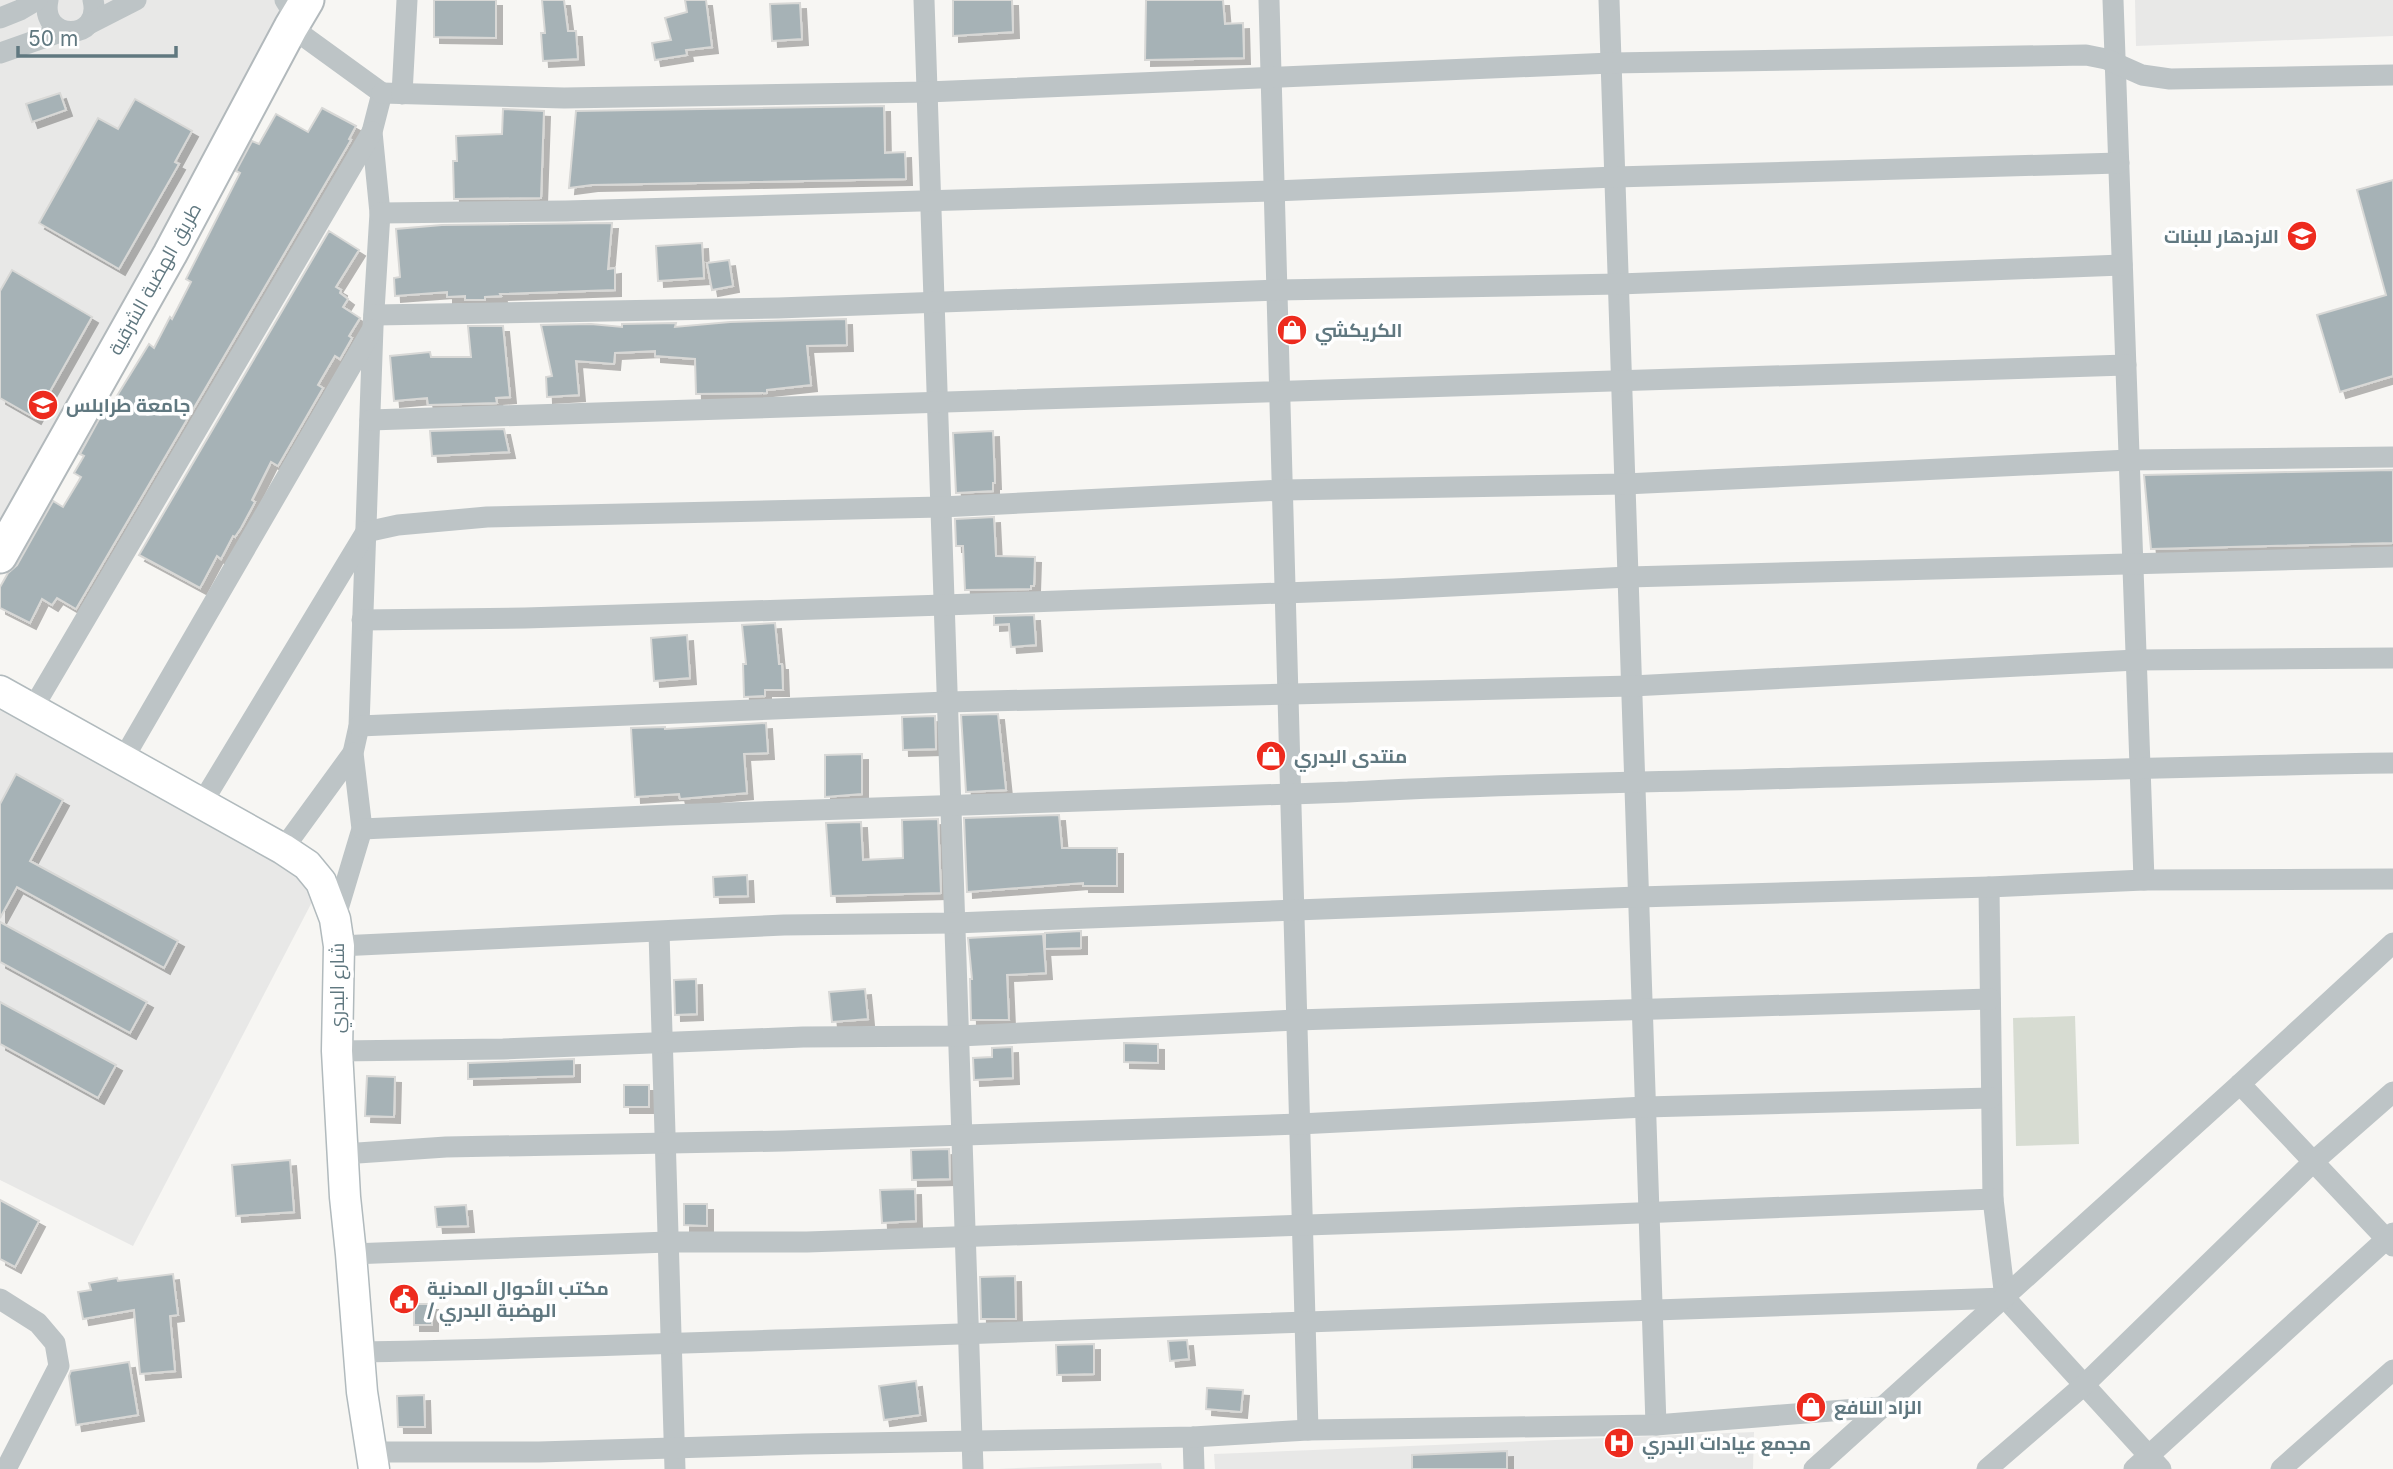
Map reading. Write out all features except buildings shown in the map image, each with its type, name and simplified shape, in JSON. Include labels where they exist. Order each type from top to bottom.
[{"type":"main road","name":"طريق الهضبة الشرقية","points":[[0,556],[170,254],[295,9]]},
{"type":"street","points":[[0,18],[37,0]]},
{"type":"street","points":[[48,0],[51,21],[63,31]]},
{"type":"street","points":[[89,24],[95,11],[93,0]]},
{"type":"street","points":[[0,53],[63,31],[77,31],[136,0]]},
{"type":"street","points":[[33,708],[372,132],[392,93],[407,0]]},
{"type":"street","points":[[924,0],[973,1469]]},
{"type":"street","points":[[1269,0],[1308,1430]]},
{"type":"street","points":[[1609,0],[1656,1424]]},
{"type":"street","points":[[2113,0],[2144,880]]},
{"type":"street","points":[[295,9],[392,93],[564,98],[927,92],[1611,63],[2086,55],[2106,59],[2142,75],[2171,79],[2393,75]]},
{"type":"street","points":[[372,132],[380,213],[359,726],[353,753],[362,829],[337,933],[659,932],[784,925],[955,923],[2144,880],[2393,879]]},
{"type":"street","points":[[380,213],[566,211],[1274,191],[1615,177],[2119,163]]},
{"type":"street","points":[[374,321],[934,304],[1277,290],[1619,284],[2122,265]]},
{"type":"street","points":[[122,761],[374,321]]},
{"type":"street","points":[[370,420],[2126,365]]},
{"type":"street","points":[[202,803],[366,533],[398,526],[486,517],[941,507],[1283,490],[1625,484],[2129,460],[2393,457]]},
{"type":"street","points":[[362,620],[944,606],[1628,577],[2393,557]]},
{"type":"street","points":[[359,726],[947,702],[1632,686],[2136,660],[2393,658]]},
{"type":"street","name":"شارع البدري","points":[[0,691],[283,849],[307,865],[321,882],[337,933],[337,1051],[342,1154],[358,1352],[373,1461]]},
{"type":"street","points":[[283,849],[353,753]]},
{"type":"street","points":[[362,829],[1457,785],[2393,762]]},
{"type":"street","points":[[1989,887],[1993,1199],[2005,1298],[2084,1385],[2148,1464],[2391,1239],[2241,1084]]},
{"type":"street","points":[[659,932],[675,1459]]},
{"type":"street","points":[[1814,1469],[2241,1084],[2393,943]]},
{"type":"street","points":[[337,1051],[503,1049],[803,1037],[958,1035],[1296,1020],[1990,999]]},
{"type":"street","points":[[1987,1469],[2084,1385],[2313,1161],[2393,1092]]},
{"type":"street","points":[[342,1154],[446,1147],[962,1135],[1299,1124],[1645,1107],[1991,1098]]},
{"type":"street","points":[[351,1254],[668,1242],[807,1242],[1993,1199]]},
{"type":"street","points":[[358,1352],[968,1336],[1652,1308],[2005,1298]]},
{"type":"street","points":[[0,1299],[38,1323],[55,1343],[59,1366],[6,1469]]},
{"type":"street","points":[[2281,1469],[2393,1370]]},
{"type":"street","points":[[373,1461],[675,1459],[804,1444],[972,1443],[1193,1437],[1308,1430],[1656,1424],[1882,1407]]},
{"type":"street","points":[[1193,1437],[1194,1469]]},
{"type":"shaded area","name":"جامعة طرابلس","points":[[0,0],[285,0],[290,8],[0,556]]},
{"type":"shaded area","points":[[2135,0],[2393,0],[2393,36],[2136,46]]},
{"type":"shaded area","points":[[0,687],[286,835],[312,902],[133,1246],[0,1180]]},
{"type":"shaded area","points":[[2075,1016],[2079,1144],[2016,1146],[2013,1018]]},
{"type":"shaded area","name":"مجمع عيادات البدري","points":[[1754,1432],[1753,1469],[1215,1469],[1214,1454]]},
{"type":"shaded area","points":[[1161,1463],[1162,1469],[998,1469],[1039,1467]]},
{"type":"place","name":"الازدهار للبنات","points":[[2302,236]]},
{"type":"place","name":"الكريكشي","points":[[1292,330]]},
{"type":"place","name":"جامعة طرابلس","points":[[43,405]]},
{"type":"place","name":"منتدى البدري","points":[[1271,756]]},
{"type":"place","name":"مكتب الأحوال المدنية / الهضبة البدري","points":[[404,1299]]},
{"type":"place","name":"الزاد النافع","points":[[1811,1407]]},
{"type":"place","name":"مجمع عيادات البدري","points":[[1619,1443]]}]
